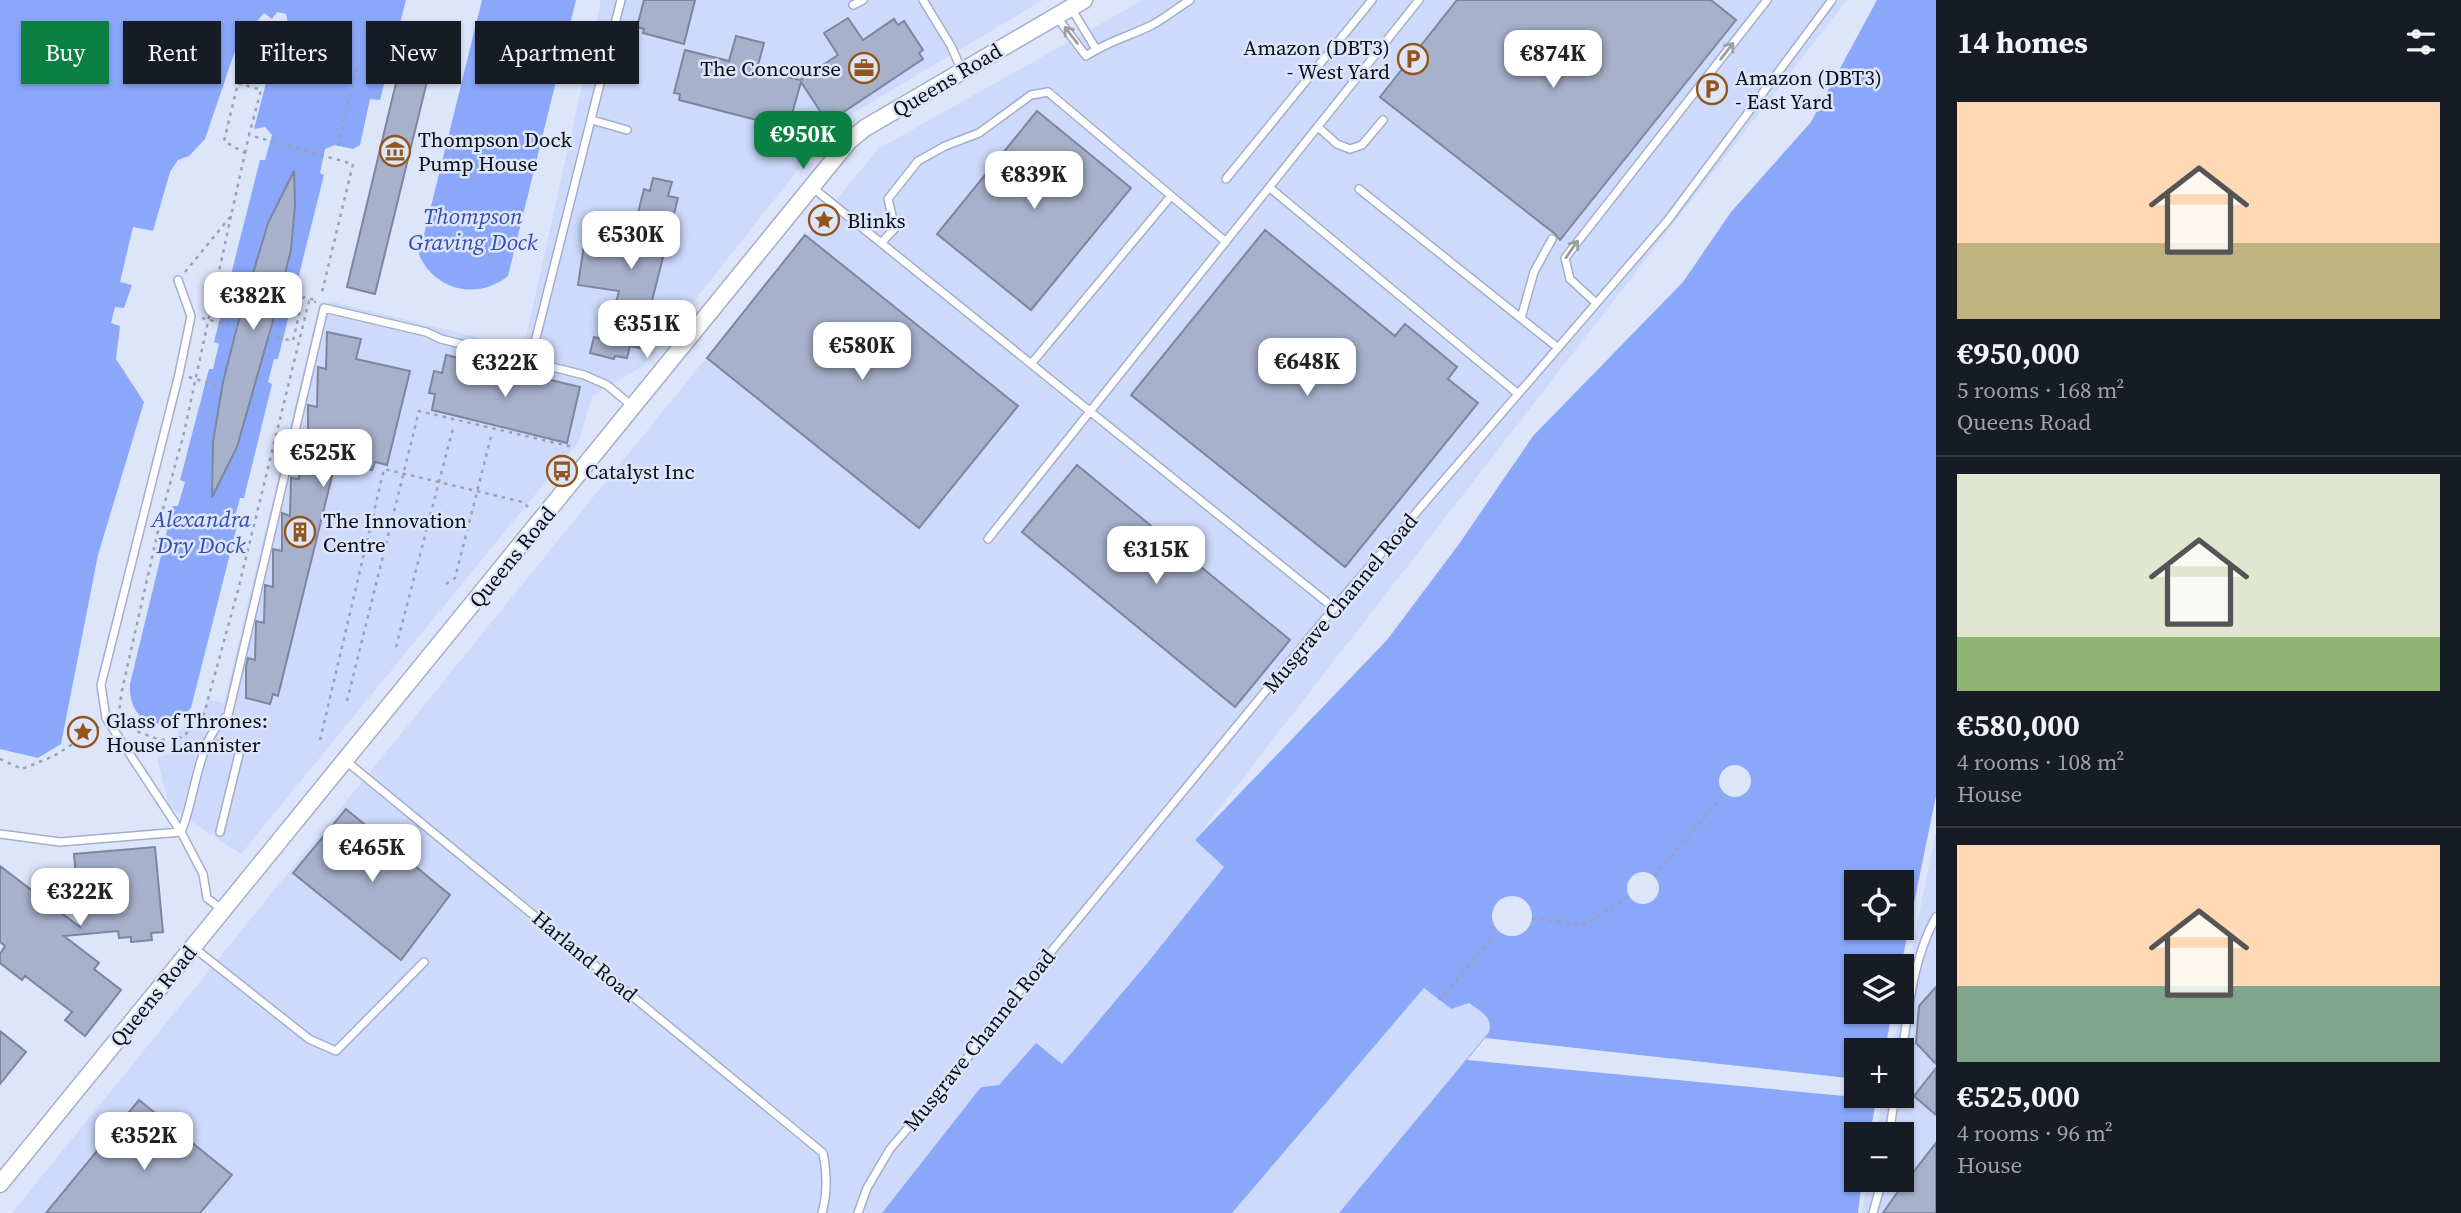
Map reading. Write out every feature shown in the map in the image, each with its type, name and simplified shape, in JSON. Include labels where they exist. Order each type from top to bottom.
[{"type":"street","name":"Queens Road","points":[[0,1184],[849,141],[865,128],[1078,4]]},
{"type":"lane","points":[[530,362],[621,0]]},
{"type":"lane","points":[[853,5],[863,0]]},
{"type":"lane","points":[[923,0],[951,46],[962,71]]},
{"type":"lane","points":[[1055,16],[1086,55],[1096,48],[1153,24],[1190,0]]},
{"type":"lane","points":[[1226,179],[1372,0]]},
{"type":"lane","points":[[988,539],[1419,0]]},
{"type":"lane","points":[[1596,303],[1570,279],[1565,258],[1768,0]]},
{"type":"lane","name":"Musgrave Channel Road","points":[[858,1213],[867,1188],[890,1149],[953,1076],[1062,937],[1334,608],[1668,220],[1832,0]]},
{"type":"lane","points":[[1078,4],[1096,48]]},
{"type":"lane","points":[[882,242],[895,228],[888,199],[918,161],[945,146],[979,133],[1031,95],[1048,92],[1226,242]]},
{"type":"lane","points":[[592,120],[627,130]]},
{"type":"lane","points":[[1318,127],[1337,144],[1350,149],[1362,145],[1383,120]]},
{"type":"lane","points":[[813,188],[1334,608]]},
{"type":"lane","points":[[1270,188],[1517,393]]},
{"type":"lane","points":[[1359,189],[1557,347]]},
{"type":"lane","points":[[1031,364],[1171,196]]},
{"type":"lane","points":[[1521,318],[1534,272],[1552,239]]},
{"type":"lane","points":[[178,280],[191,316],[101,685],[108,720],[181,832],[204,874],[207,898],[223,910]]},
{"type":"lane","points":[[181,832],[191,806],[207,743],[217,723],[228,715],[324,308],[426,332],[441,339],[584,375],[607,385],[633,407]]},
{"type":"lane","points":[[207,743],[240,750],[220,832]]},
{"type":"lane","name":"Harland Road","points":[[346,761],[823,1153],[827,1173],[822,1213]]},
{"type":"lane","points":[[0,834],[60,842],[181,832]]},
{"type":"lane","points":[[1904,1038],[1913,985],[1927,933],[1936,917]]},
{"type":"lane","points":[[193,947],[309,1039],[336,1051],[424,962]]},
{"type":"lane","points":[[1873,1213],[1879,1192]]},
{"type":"path","points":[[338,146],[358,66]]},
{"type":"path","points":[[0,759],[22,769],[54,756],[120,712],[128,657],[183,437],[261,90],[238,83],[224,141],[245,153]]},
{"type":"path","points":[[249,135],[353,164],[320,302]]},
{"type":"path","points":[[178,280],[231,216]]},
{"type":"path","points":[[269,335],[292,341],[304,297],[320,302]]},
{"type":"path","points":[[120,712],[136,731],[160,740],[183,737],[204,714],[239,590],[309,301],[320,302]]},
{"type":"path","points":[[191,316],[237,327]]},
{"type":"path","points":[[179,374],[222,387]]},
{"type":"path","points":[[347,701],[419,411],[573,447]]},
{"type":"path","points":[[396,648],[453,428]]},
{"type":"path","points":[[446,584],[455,578],[491,437]]},
{"type":"path","points":[[320,740],[384,470],[523,502],[542,520]]},
{"type":"path","points":[[1654,876],[1724,794]]},
{"type":"path","points":[[1532,918],[1583,925],[1629,897]]},
{"type":"path","points":[[1440,1000],[1499,931]]},
{"type":"shaded area","points":[[601,0],[1043,0],[833,125],[643,366],[592,396],[579,441],[241,854],[169,807],[157,757],[171,754],[179,730],[200,721],[207,699],[224,703],[320,302],[333,302],[509,345],[526,337],[582,84],[639,84],[639,21],[596,21]]},
{"type":"shaded area","points":[[1143,0],[1847,0],[1195,840],[1224,866],[1208,889],[1062,1064],[1036,1043],[999,1085],[981,1087],[882,1213],[12,1213],[878,149]]},
{"type":"shaded area","points":[[1936,831],[1936,1213],[1862,1213],[1865,1192],[1914,1192],[1914,1122],[1878,1122],[1880,1108],[1914,1108],[1914,1038],[1895,1038],[1897,1024],[1914,1024],[1914,954],[1911,954]]},
{"type":"shaded area","points":[[1424,988],[1450,1009],[1469,1003],[1489,1019],[1492,1025],[1339,1213],[1232,1213]]},
{"type":"water","name":"Alexandra Dry Dock","points":[[0,0],[406,0],[401,21],[366,21],[366,84],[384,84],[380,100],[370,99],[360,145],[353,149],[335,145],[325,149],[320,173],[324,175],[278,359],[274,359],[268,382],[272,384],[244,498],[240,498],[234,520],[238,522],[191,708],[170,722],[150,722],[141,717],[135,709],[130,684],[173,506],[178,506],[185,482],[180,480],[209,369],[213,369],[219,344],[214,342],[260,160],[265,160],[272,135],[265,127],[254,129],[266,84],[352,84],[352,21],[288,21],[286,14],[277,12],[272,19],[264,13],[257,21],[235,21],[235,51],[205,139],[189,156],[178,160],[170,172],[153,231],[133,227],[120,282],[132,285],[124,308],[115,307],[111,323],[120,326],[116,359],[144,402],[98,555],[61,744],[38,758],[0,749]]},
{"type":"water","name":"Thompson Graving Dock","points":[[482,0],[576,0],[571,21],[477,21]]},
{"type":"water","points":[[1877,0],[1936,0],[1936,796],[1914,903],[1914,870],[1844,870],[1844,940],[1906,940],[1903,954],[1844,954],[1844,1024],[1890,1024],[1887,1038],[1844,1038],[1844,1108],[1875,1108],[1872,1122],[1844,1122],[1844,1192],[1861,1192],[1858,1213],[1339,1213],[1489,1032],[1488,1018],[1469,1003],[1451,1009],[1424,988],[1232,1213],[882,1213],[981,1087],[999,1085],[1036,1043],[1062,1064],[1224,867],[1195,840],[1387,640],[1459,544],[1533,436],[1683,282],[1731,212],[1811,122]]},
{"type":"water","name":"Thompson Graving Dock","points":[[475,28],[475,84],[555,84],[508,276],[483,288],[458,288],[435,277],[419,255]]},
{"type":"pier","points":[[1735,765],[1747,769],[1751,781],[1747,793],[1735,797],[1723,793],[1719,781],[1723,769]]},
{"type":"pier","points":[[1643,872],[1655,876],[1659,888],[1655,900],[1643,904],[1631,900],[1627,888],[1631,876]]},
{"type":"pier","points":[[1512,896],[1526,902],[1532,916],[1526,930],[1512,936],[1498,930],[1492,916],[1498,902]]},
{"type":"pier","points":[[1485,1038],[1844,1078],[1844,1096],[1467,1060]]},
{"type":"building","points":[[644,0],[695,0],[684,44],[643,33],[644,29],[639,28]]},
{"type":"building","points":[[1457,0],[1711,0],[1736,20],[1560,240],[1380,97]]},
{"type":"building","points":[[848,18],[863,40],[894,19],[898,25],[904,21],[923,50],[919,53],[923,59],[833,119],[830,114],[824,117],[801,82],[790,121],[786,120],[784,127],[679,100],[680,94],[674,93],[685,50],[729,61],[736,36],[764,43],[757,69],[800,80],[838,55],[824,33]]},
{"type":"building","name":"Thompson Dock Pump House","points":[[396,84],[426,84],[375,294],[347,287]]},
{"type":"building","points":[[1037,111],[1131,188],[1031,310],[937,234]]},
{"type":"building","points":[[294,171],[295,204],[291,250],[237,447],[212,497],[213,442],[223,382],[268,223]]},
{"type":"building","points":[[653,178],[672,182],[668,196],[678,198],[640,348],[630,346],[627,358],[615,356],[614,359],[590,353],[594,337],[606,340],[619,291],[578,285],[585,238],[630,245],[644,189],[650,191]]},
{"type":"building","points":[[1265,230],[1395,336],[1405,324],[1457,367],[1448,379],[1478,403],[1345,567],[1131,395]]},
{"type":"building","points":[[805,235],[1018,406],[919,528],[707,358]]},
{"type":"building","name":"The Innovation Centre","points":[[327,332],[361,339],[356,359],[410,371],[387,465],[375,462],[372,470],[358,466],[357,472],[333,472],[278,696],[273,694],[270,704],[246,698],[246,666],[248,658],[255,660],[256,621],[264,623],[265,585],[273,587],[273,549],[282,551],[282,513],[290,516],[291,478],[299,479],[300,441],[308,444],[308,405],[317,407],[318,367],[326,369]]},
{"type":"building","points":[[446,355],[580,387],[567,443],[432,410],[435,394],[429,393],[434,371],[442,373]]},
{"type":"building","points":[[1077,465],[1290,640],[1235,707],[1022,532]]},
{"type":"building","points":[[346,809],[450,895],[401,960],[293,873]]},
{"type":"building","points":[[155,847],[163,932],[151,933],[152,940],[131,942],[131,937],[119,938],[118,931],[64,936],[99,963],[94,969],[121,990],[85,1036],[65,1020],[72,1012],[25,976],[22,980],[0,963],[0,954],[5,946],[0,942],[0,866],[80,927],[74,854]]},
{"type":"building","points":[[1936,987],[1936,1064],[1916,1043],[1919,1006]]},
{"type":"building","points":[[0,1031],[26,1052],[0,1084]]},
{"type":"building","points":[[1936,1068],[1936,1115],[1914,1096]]},
{"type":"building","points":[[139,1100],[232,1175],[200,1213],[46,1213]]},
{"type":"building","points":[[1936,1143],[1936,1213],[1883,1213],[1898,1192],[1914,1192],[1914,1171]]},
{"type":"place","name":"Amazon (DBT3) - West Yard","points":[[1413,59]]},
{"type":"place","name":"The Concourse","points":[[864,68]]},
{"type":"place","name":"Amazon (DBT3) - East Yard","points":[[1712,89]]},
{"type":"place","name":"Thompson Dock Pump House","points":[[395,151]]},
{"type":"place","name":"Blinks","points":[[824,220]]},
{"type":"place","name":"Catalyst Inc","points":[[562,471]]},
{"type":"place","name":"The Innovation Centre","points":[[300,532]]},
{"type":"place","name":"Glass of Thrones: House Lannister","points":[[83,732]]}]
